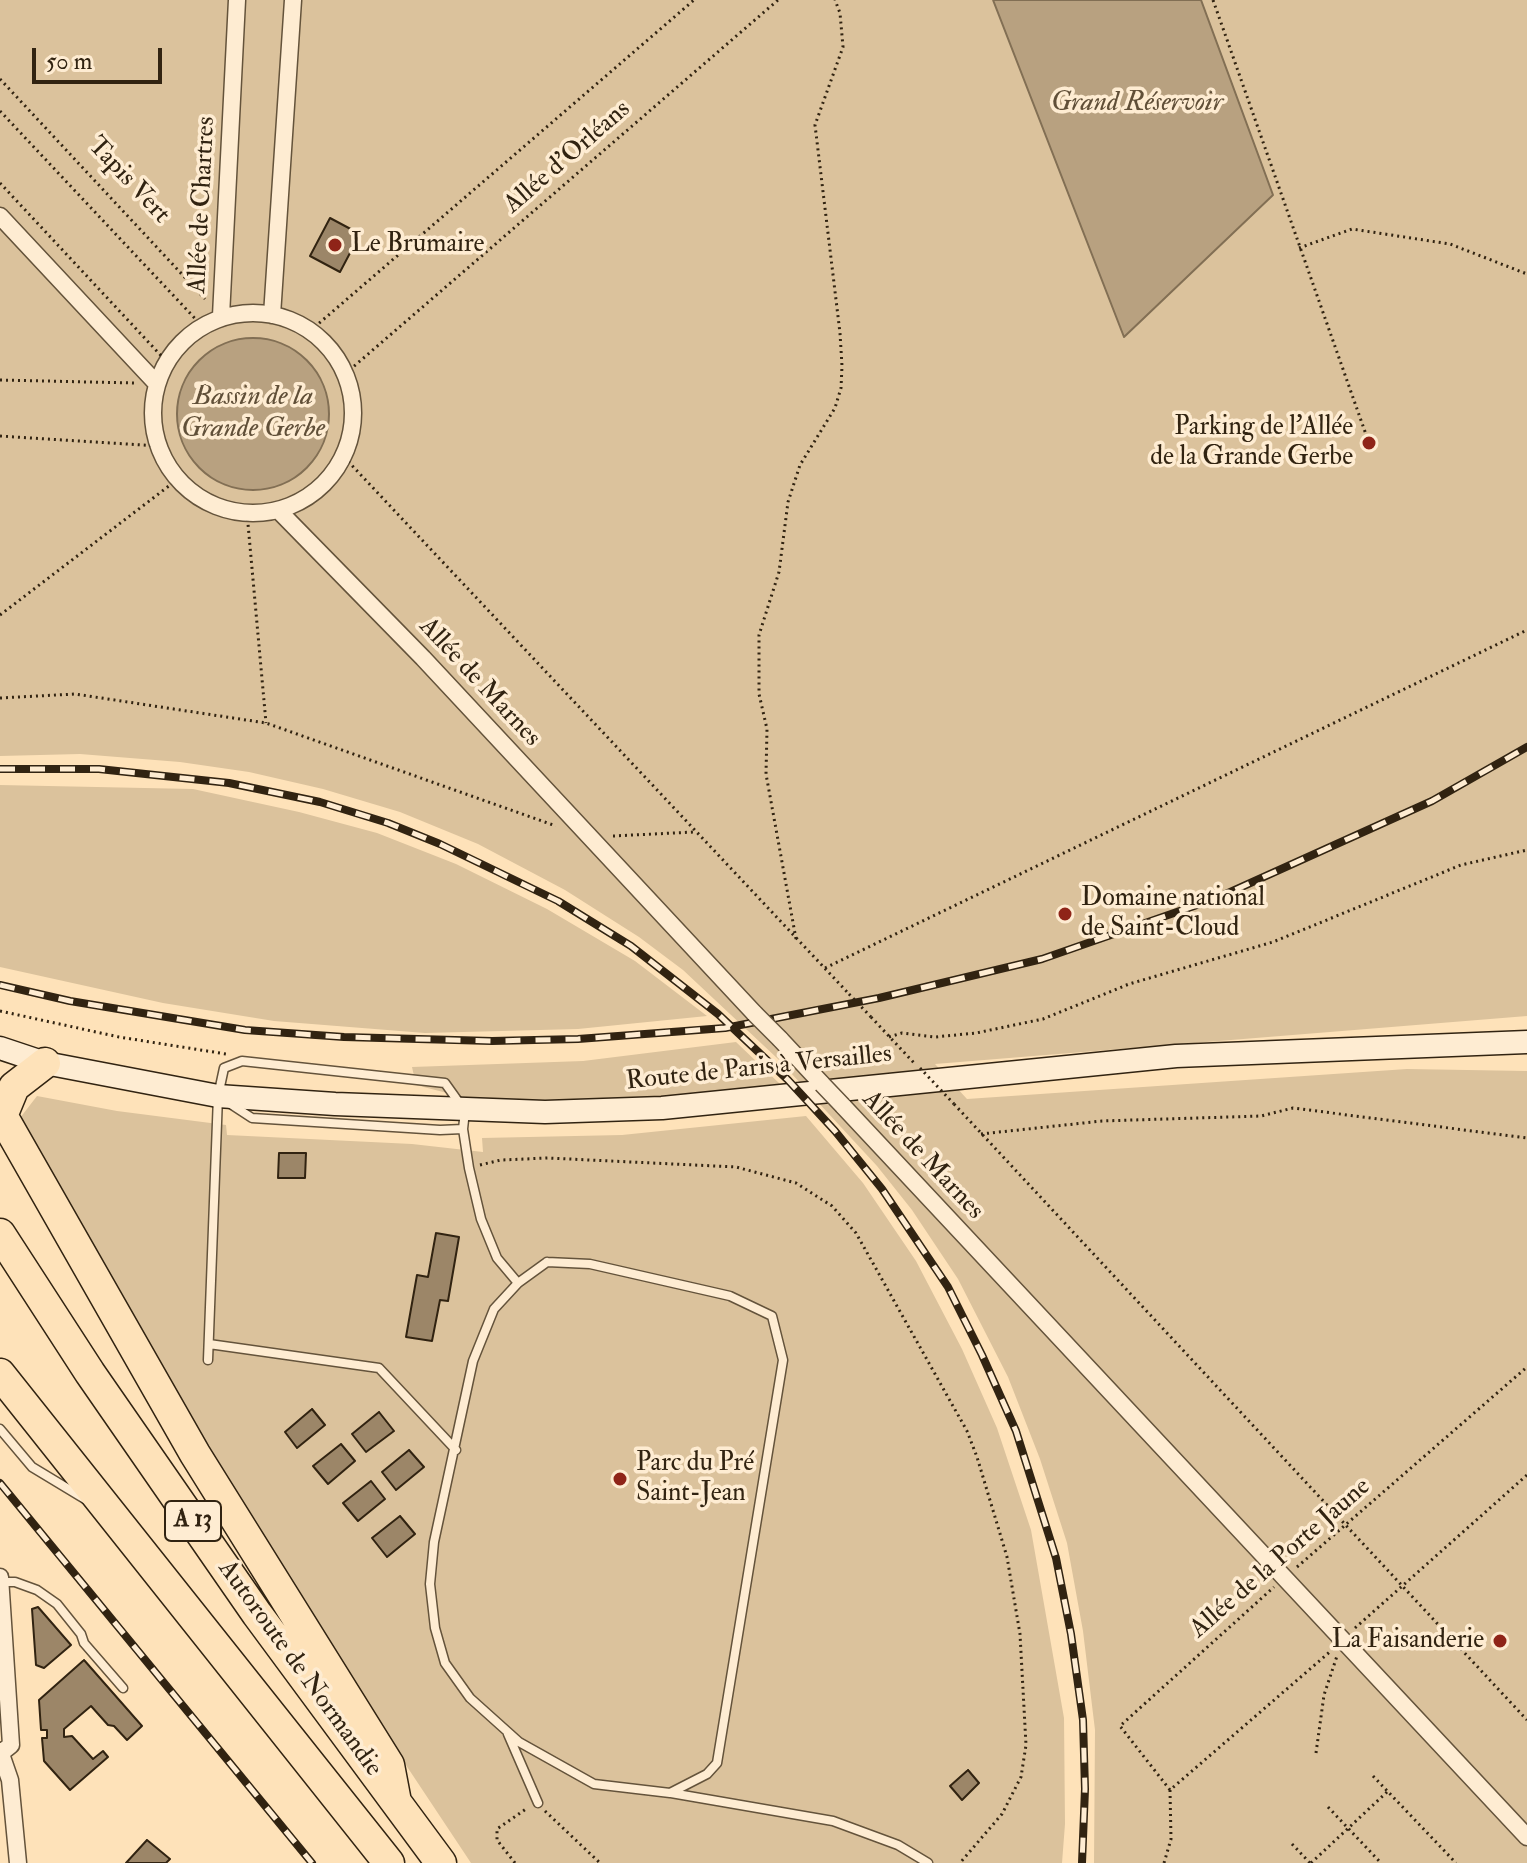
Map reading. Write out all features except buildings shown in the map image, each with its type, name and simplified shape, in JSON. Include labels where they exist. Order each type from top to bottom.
[{"type":"highway","points":[[45,1063],[14,1087],[1,1114],[195,1454],[389,1765],[396,1802]]},
{"type":"highway","name":"Autoroute de Normandie","points":[[0,1234],[90,1373],[214,1552],[441,1863]]},
{"type":"highway","name":"Autoroute de Normandie","points":[[0,1374],[389,1863]]},
{"type":"main road","name":"Route de Paris à Versailles","points":[[0,1048],[45,1063],[218,1096],[464,1120],[545,1112],[662,1108],[1176,1056],[1527,1042]]},
{"type":"main road","points":[[0,1058],[45,1063]]},
{"type":"street","name":"Allée de Chartres","points":[[221,316],[237,0]]},
{"type":"street","points":[[272,315],[293,0]]},
{"type":"street","points":[[0,216],[157,384]]},
{"type":"street","points":[[247,313],[272,315],[310,331],[331,350],[345,374],[353,397],[353,422],[344,457],[332,476],[299,503],[279,511],[247,513],[221,508],[197,496],[178,479],[159,446],[153,415],[157,384],[167,362],[183,342],[221,316],[247,313]]},
{"type":"street","name":"Allée de Marnes","points":[[279,511],[423,658],[1527,1837]]},
{"type":"street","points":[[0,1579],[11,1745],[2,1760],[10,1780],[18,1863]]},
{"type":"lane","points":[[208,1360],[218,1096],[224,1068],[244,1061],[445,1083],[464,1120],[469,1168],[481,1219],[497,1258],[518,1283]]},
{"type":"lane","points":[[670,1793],[707,1774],[717,1763],[783,1360],[772,1316],[730,1296],[590,1264],[547,1262],[518,1283],[494,1309],[473,1361],[434,1542],[430,1584],[435,1628],[445,1663],[470,1698],[519,1742],[594,1784],[670,1793],[833,1821],[898,1845],[928,1863]]},
{"type":"lane","points":[[209,1344],[379,1368],[456,1450]]},
{"type":"lane","points":[[0,1429],[32,1467],[113,1515]]},
{"type":"lane","points":[[0,1579],[37,1590],[57,1604],[81,1634],[84,1643],[123,1688]]},
{"type":"lane","points":[[506,1730],[538,1803]]},
{"type":"path","name":"Allée d'Orléans","points":[[310,331],[694,0]]},
{"type":"path","name":"Allée d'Orléans","points":[[345,374],[778,0]]},
{"type":"path","points":[[796,939],[766,774],[767,729],[759,694],[759,635],[779,572],[788,502],[800,465],[835,408],[841,388],[840,333],[815,125],[843,47],[840,13],[835,0]]},
{"type":"path","points":[[1213,0],[1369,443]]},
{"type":"path","name":"Tapis Vert","points":[[0,79],[221,316]]},
{"type":"path","points":[[0,111],[203,327]]},
{"type":"path","points":[[0,183],[167,362]]},
{"type":"path","points":[[1299,248],[1352,229],[1450,244],[1527,274]]},
{"type":"path","points":[[0,380],[157,384]]},
{"type":"path","points":[[0,436],[159,446]]},
{"type":"path","points":[[344,457],[954,1104],[1527,1720]]},
{"type":"path","points":[[0,615],[178,479]]},
{"type":"path","points":[[247,513],[266,723]]},
{"type":"path","points":[[825,968],[1527,630]]},
{"type":"path","points":[[0,698],[75,694],[266,723],[590,838],[695,832]]},
{"type":"path","points":[[889,1037],[902,1033],[935,1037],[976,1033],[1043,1019],[1129,984],[1273,942],[1461,865],[1527,850]]},
{"type":"path","points":[[0,1011],[119,1037],[223,1053],[244,1061]]},
{"type":"path","points":[[981,1134],[1102,1121],[1261,1116],[1293,1108],[1527,1138]]},
{"type":"path","points":[[469,1168],[501,1160],[548,1158],[736,1167],[796,1183],[832,1206],[856,1233],[967,1431],[1007,1557],[1020,1634],[1026,1745],[1021,1777],[1002,1814],[960,1863]]},
{"type":"path","name":"Allée de la Porte Jaune","points":[[1170,1790],[1120,1726],[1284,1578],[1527,1367]]},
{"type":"path","points":[[1164,1863],[1171,1839],[1170,1790],[1343,1641],[1527,1475]]},
{"type":"path","points":[[1316,1753],[1324,1695],[1343,1641]]},
{"type":"path","points":[[1373,1776],[1456,1863]]},
{"type":"path","points":[[1292,1844],[1310,1863],[1388,1792]]},
{"type":"path","points":[[515,1863],[497,1840],[497,1829],[538,1803],[561,1829],[600,1863]]},
{"type":"path","points":[[1328,1807],[1381,1863]]},
{"type":"shaded area","name":"Domaine national de Saint-Cloud","points":[[0,0],[1527,0],[1527,1016],[935,1064],[967,1099],[1407,1069],[1527,1071],[1527,1863],[1094,1863],[1095,1730],[1083,1631],[1067,1543],[1040,1459],[1008,1377],[958,1279],[912,1210],[877,1166],[778,1059],[683,970],[639,937],[565,890],[478,844],[400,812],[323,789],[249,772],[180,762],[80,754],[0,756]]},
{"type":"shaded area","points":[[0,785],[193,789],[377,833],[456,864],[547,909],[635,961],[707,1016],[578,1029],[425,1033],[274,1021],[163,1003],[0,967]]},
{"type":"shaded area","points":[[736,1042],[780,1084],[613,1102],[478,1101],[416,1085],[412,1067],[583,1061]]},
{"type":"shaded area","name":"Parc du Pré Saint-Jean","points":[[37,1096],[117,1111],[226,1125],[227,1135],[412,1144],[483,1152],[482,1138],[622,1135],[806,1116],[863,1183],[916,1261],[962,1349],[997,1428],[1031,1530],[1064,1718],[1065,1824],[1062,1863],[471,1863],[384,1732],[142,1344],[20,1118]]},
{"type":"water","name":"Grand Réservoir","points":[[993,0],[1201,0],[1273,195],[1124,337]]},
{"type":"water","name":"Bassin de la Grande Gerbe","points":[[253,338],[282,344],[307,360],[323,385],[329,414],[323,443],[307,468],[282,484],[253,490],[224,484],[199,468],[183,443],[177,414],[183,385],[199,360],[224,344]]},
{"type":"railway","points":[[0,985],[70,1001],[245,1030],[344,1037],[492,1041],[578,1039],[725,1028],[879,998],[1042,959],[1217,898],[1432,801],[1527,747]]},
{"type":"railway","points":[[0,769],[99,769],[229,783],[320,802],[388,823],[440,844],[558,901],[631,946],[718,1014],[788,1080],[882,1189],[948,1287],[1016,1431],[1056,1558],[1071,1634],[1083,1720],[1085,1789],[1082,1863]]},
{"type":"railway","points":[[0,1483],[312,1863]]},
{"type":"place","name":"Le Brumaire","points":[[335,245]]},
{"type":"place","name":"Parking de l'Allée de la Grande Gerbe","points":[[1369,443]]},
{"type":"place","name":"Domaine national de Saint-Cloud","points":[[1065,914]]},
{"type":"place","name":"Parc du Pré Saint-Jean","points":[[620,1479]]},
{"type":"place","name":"La Faisanderie","points":[[1500,1641]]}]
